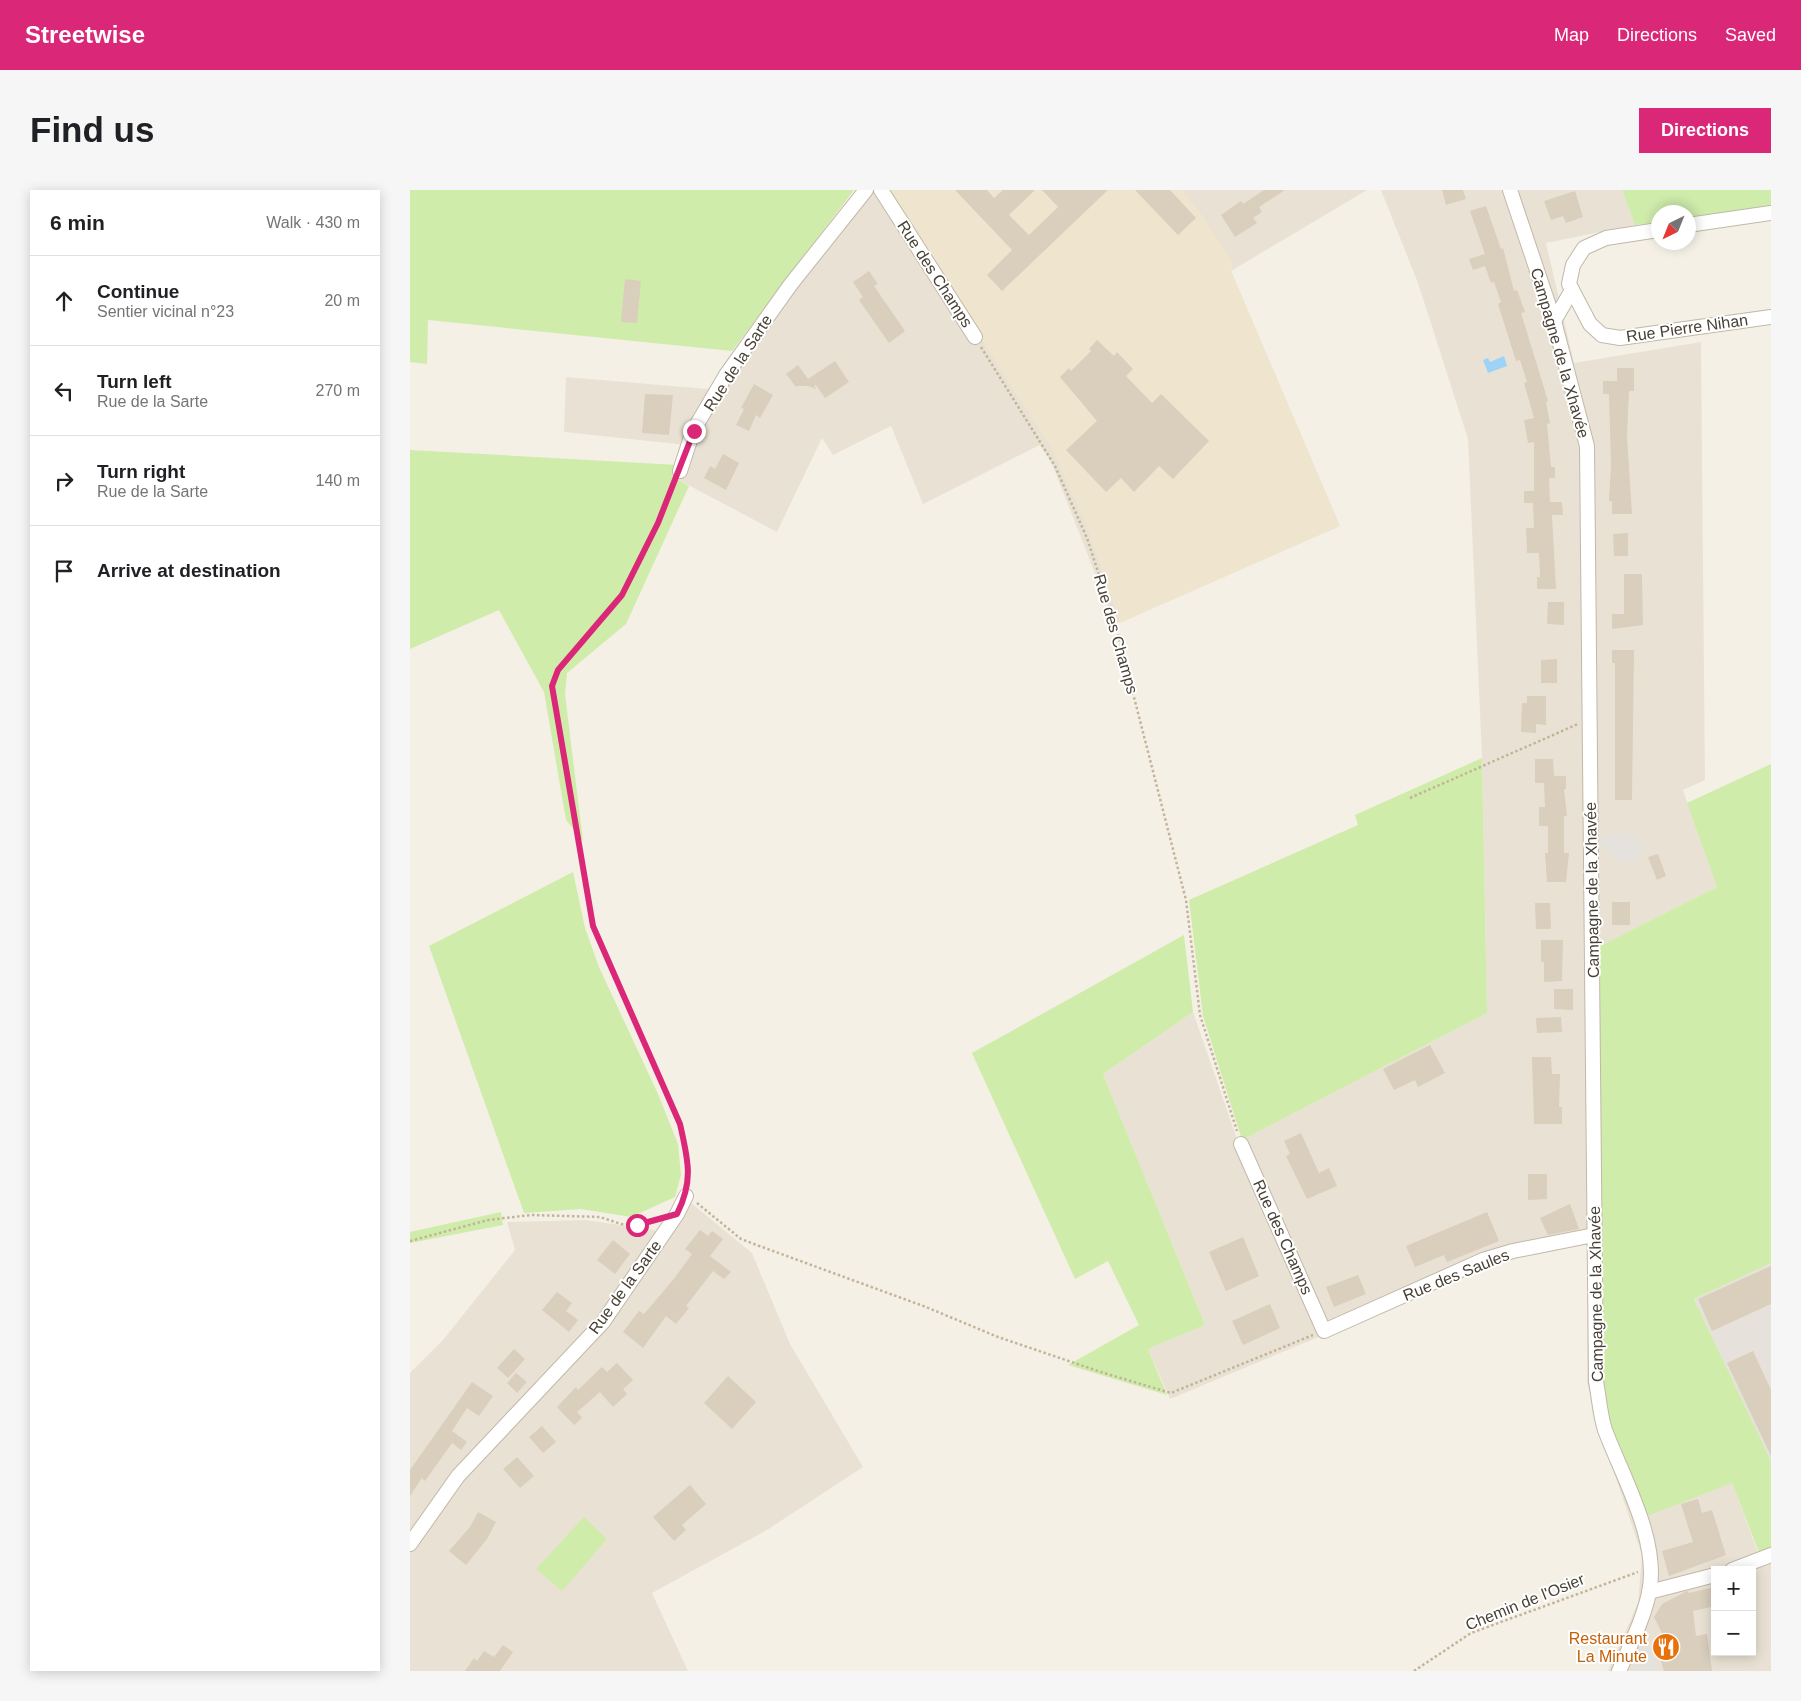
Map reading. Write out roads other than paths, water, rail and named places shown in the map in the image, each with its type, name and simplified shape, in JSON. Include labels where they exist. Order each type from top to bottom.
[{"type":"street","name":"Rue de la Sarte","points":[[680,471],[694,431],[726,375],[791,284],[866,190]]},
{"type":"street","name":"Rue des Champs","points":[[881,190],[975,337]]},
{"type":"street","name":"Campagne de la Xhavée","points":[[1510,190],[1554,321],[1587,446],[1596,1381],[1604,1427],[1644,1528],[1651,1567],[1649,1592],[1641,1621],[1619,1671]]},
{"type":"street","points":[[1696,224],[1771,213]]},
{"type":"street","name":"Rue Pierre Nihan","points":[[1651,231],[1606,238],[1584,248],[1573,265],[1569,284],[1590,324],[1602,335],[1620,338],[1771,317]]},
{"type":"street","points":[[1554,321],[1572,290]]},
{"type":"street","name":"Rue des Champs","points":[[1241,1144],[1324,1330]]},
{"type":"street","name":"Rue de la Sarte","points":[[410,1544],[458,1476],[603,1322],[677,1214],[686,1196]]},
{"type":"street","name":"Rue des Saules","points":[[1324,1330],[1483,1260],[1513,1251],[1594,1235]]},
{"type":"street","points":[[1742,1566],[1771,1555]]},
{"type":"street","points":[[1649,1592],[1711,1576]]},
{"type":"water","points":[[1504,356],[1507,366],[1488,373],[1483,360],[1488,358],[1490,362]]},
{"type":"place","name":"Restaurant La Minute","points":[[1666,1647]]}]
